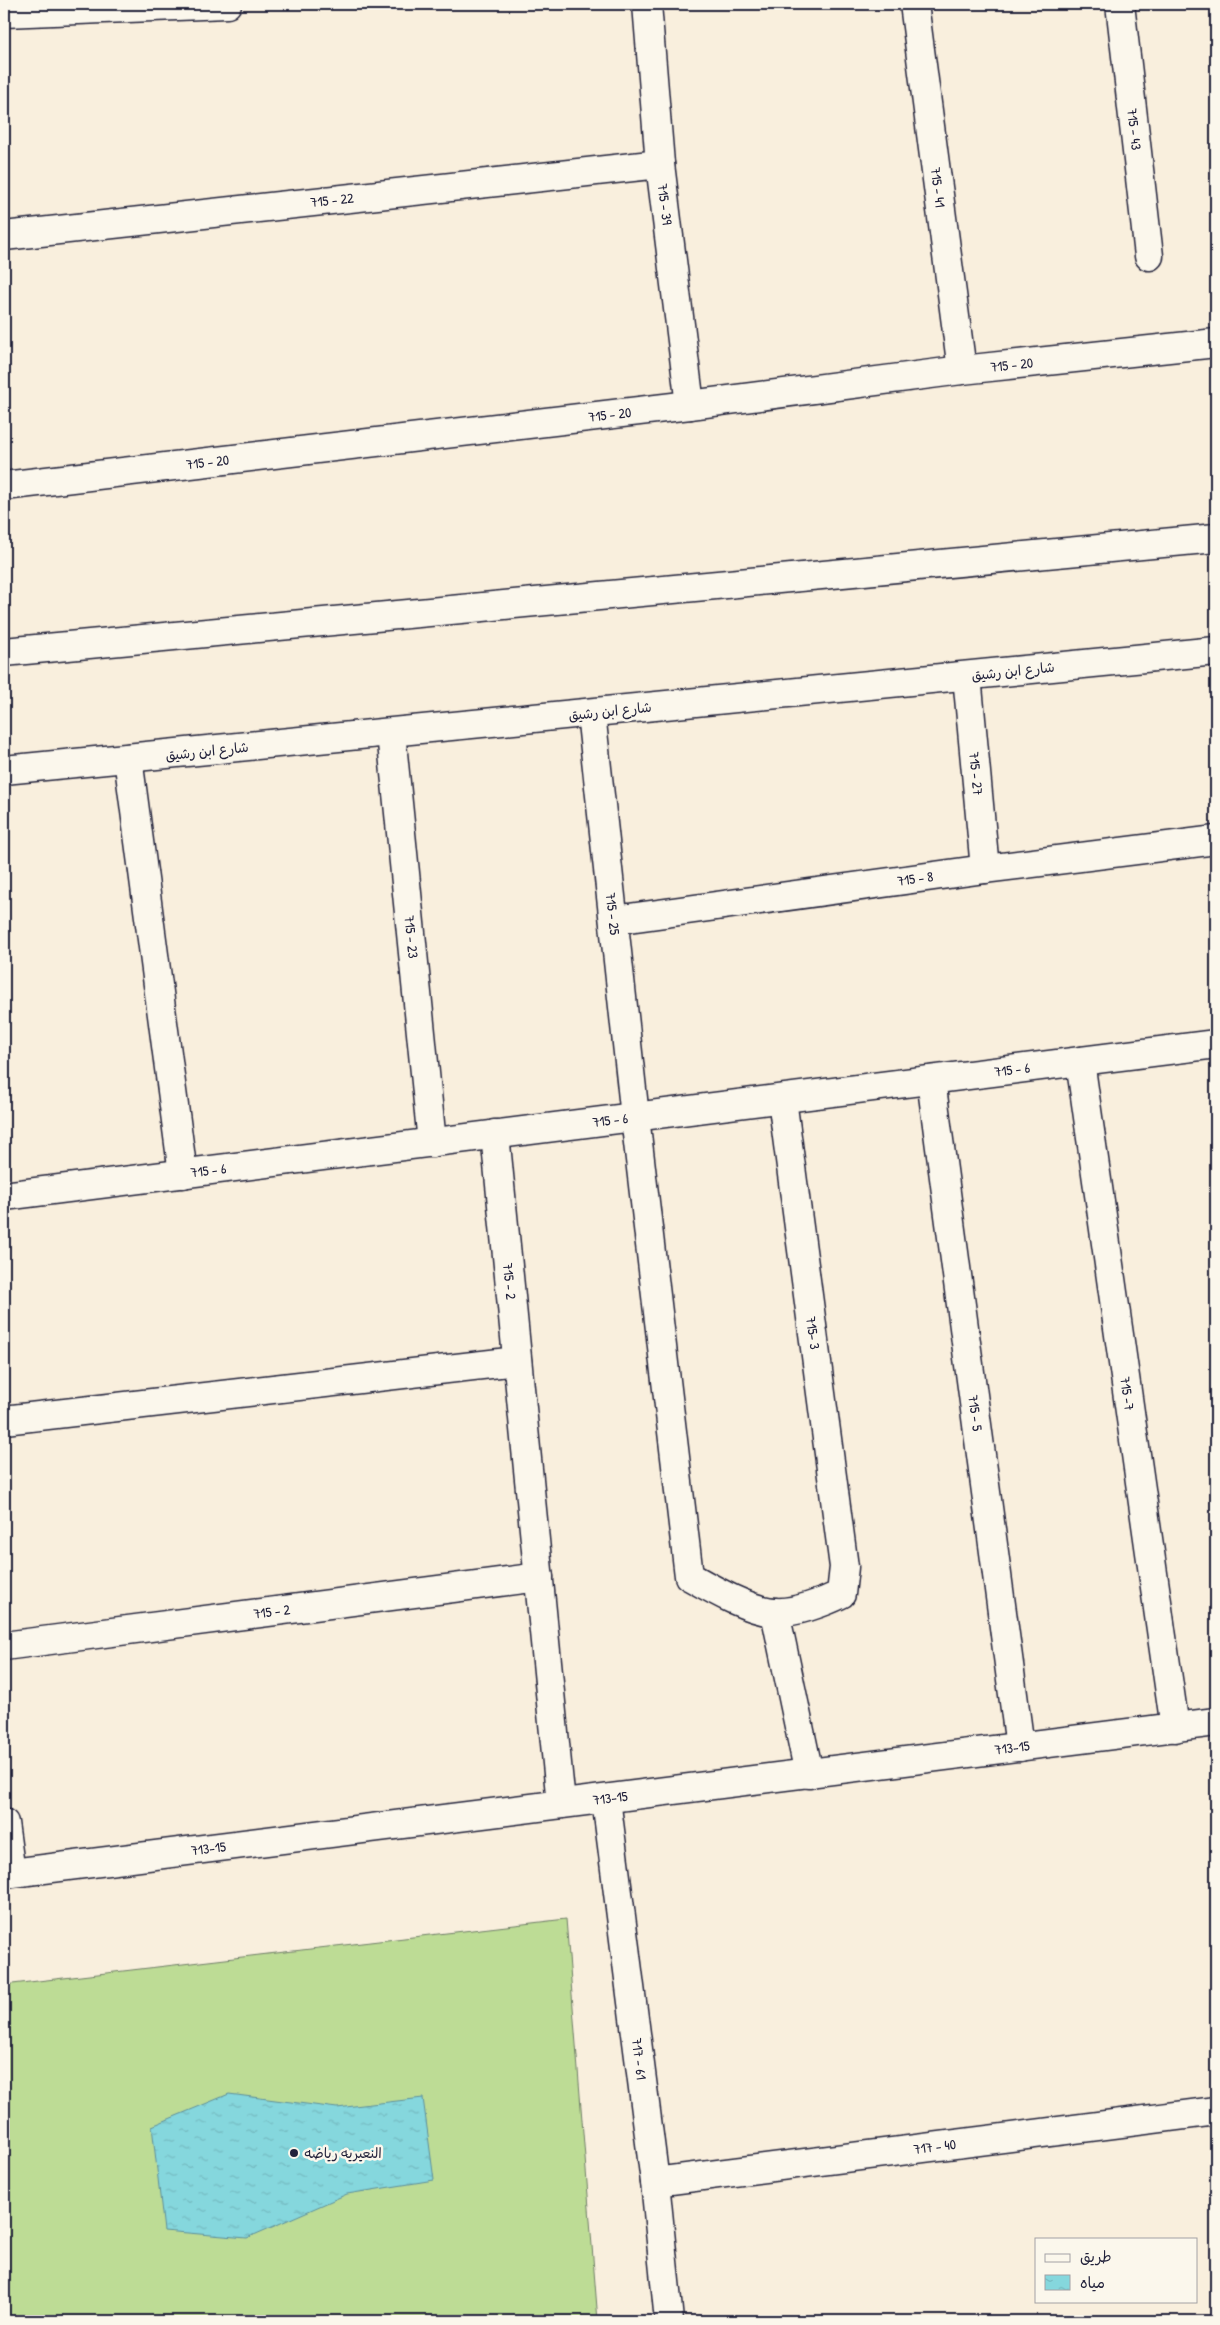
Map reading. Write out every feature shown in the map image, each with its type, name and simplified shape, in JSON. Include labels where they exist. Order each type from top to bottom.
[{"type":"street","points":[[4,12],[227,4]]},
{"type":"street","name":"715 - 39","points":[[647,4],[660,164],[690,405]]},
{"type":"street","name":"715 - 41","points":[[914,4],[962,370]]},
{"type":"street","name":"715 - 43","points":[[1120,4],[1149,256]]},
{"type":"street","name":"715 - 22","points":[[4,236],[660,164]]},
{"type":"street","name":"715 - 20","points":[[4,486],[690,405],[962,370],[1216,343]]},
{"type":"street","points":[[4,652],[1216,538]]},
{"type":"street","name":"شارع ابن رشيق","points":[[4,770],[1216,651]]},
{"type":"street","name":"715 - 27","points":[[967,676],[985,869]]},
{"type":"street","name":"715 - 25","points":[[591,713],[635,1117],[689,1576],[729,1598],[775,1612]]},
{"type":"street","name":"715 - 23","points":[[391,732],[432,1142]]},
{"type":"street","points":[[128,758],[183,1174]]},
{"type":"street","name":"715 - 8","points":[[614,920],[985,869],[1216,840]]},
{"type":"street","name":"715 - 6","points":[[4,1196],[1216,1044]]},
{"type":"street","name":"715 -7","points":[[1080,1061],[1175,1728]]},
{"type":"street","name":"715 - 5","points":[[931,1080],[1020,1747]]},
{"type":"street","name":"715- 3","points":[[775,1612],[820,1604],[842,1594],[844,1568],[782,1099]]},
{"type":"street","name":"715 - 2","points":[[495,1134],[561,1804]]},
{"type":"street","points":[[4,1420],[518,1361]]},
{"type":"street","name":"715 - 2","points":[[4,1646],[539,1577]]},
{"type":"street","points":[[775,1612],[809,1774]]},
{"type":"street","name":"713-15","points":[[7,1873],[1216,1722]]},
{"type":"street","name":"717 - 61","points":[[606,1799],[655,2182],[669,2321]]},
{"type":"street","points":[[4,1823],[7,1873]]},
{"type":"street","name":"717 - 40","points":[[655,2182],[1216,2111]]},
{"type":"green space","name":"النعيريه رياضه","points":[[566,1919],[598,2321],[4,2321],[4,1985]]},
{"type":"water","points":[[229,2094],[337,2108],[423,2098],[434,2180],[347,2194],[247,2238],[164,2231],[152,2126]]},
{"type":"place","name":"النعيريه رياضه","points":[[294,2153]]}]
